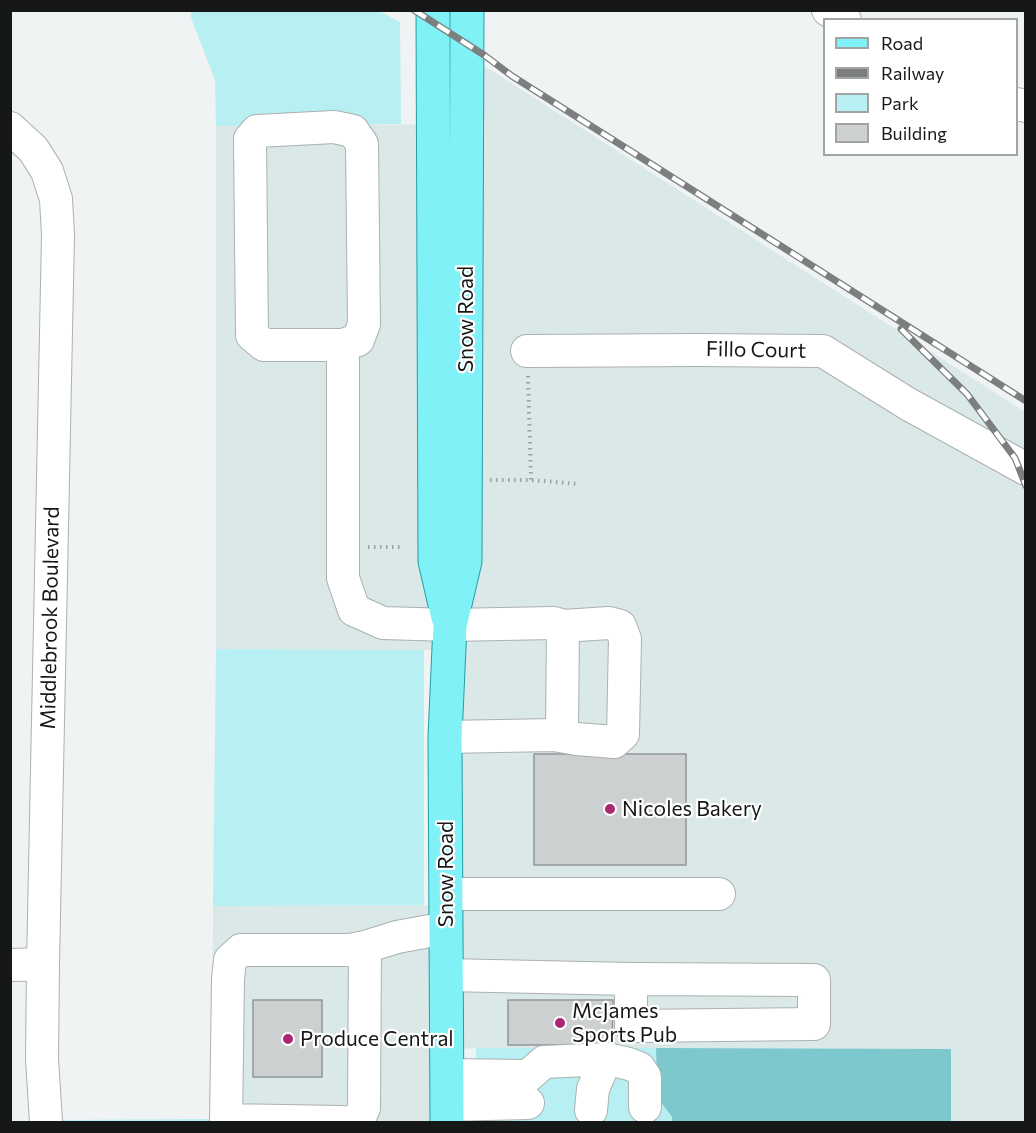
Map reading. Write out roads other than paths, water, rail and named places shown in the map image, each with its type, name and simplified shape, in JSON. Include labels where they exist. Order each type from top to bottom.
[{"type":"main road","name":"Snow Road","points":[[433,10],[435,561],[450,625]]},
{"type":"main road","name":"Snow Road","points":[[447,1101],[445,736],[450,625],[465,561],[467,10]]},
{"type":"street","points":[[828,10],[842,18]]},
{"type":"street","points":[[334,126],[353,130],[362,144],[364,324],[358,340],[343,345],[264,345],[252,335],[250,139],[257,130],[334,126]]},
{"type":"street","name":"Middlebrook Boulevard","points":[[10,128],[33,150],[47,171],[56,199],[58,235],[43,964],[42,1059],[46,1122]]},
{"type":"street","points":[[343,345],[343,578],[354,609],[383,623],[450,625],[554,623],[563,626],[609,623],[620,626],[625,639],[623,734],[614,742],[554,735],[445,736]]},
{"type":"street","name":"Fillo Court","points":[[527,351],[823,351],[908,404],[1026,469]]},
{"type":"street","points":[[554,735],[562,729],[563,626]]},
{"type":"street","points":[[446,894],[719,894]]},
{"type":"street","points":[[341,1122],[226,1121],[230,960],[241,950],[350,950],[365,948],[397,937],[446,928]]},
{"type":"street","points":[[350,1122],[359,1119],[364,1108],[365,948]]},
{"type":"street","points":[[10,965],[43,964]]},
{"type":"street","points":[[446,975],[814,980],[814,1024],[631,1026],[631,979]]},
{"type":"street","points":[[447,1101],[528,1100],[544,1062],[608,1059],[639,1068],[645,1077],[645,1107]]},
{"type":"street","points":[[591,1110],[593,1089],[608,1059]]},
{"type":"railway","points":[[414,10],[512,76],[1026,401]]},
{"type":"railway","points":[[901,329],[967,394],[1015,458],[1026,486]]},
{"type":"place","name":"Nicoles Bakery","points":[[610,809]]},
{"type":"place","name":"McJames Sports Pub","points":[[560,1023]]},
{"type":"place","name":"Produce Central","points":[[288,1039]]}]
